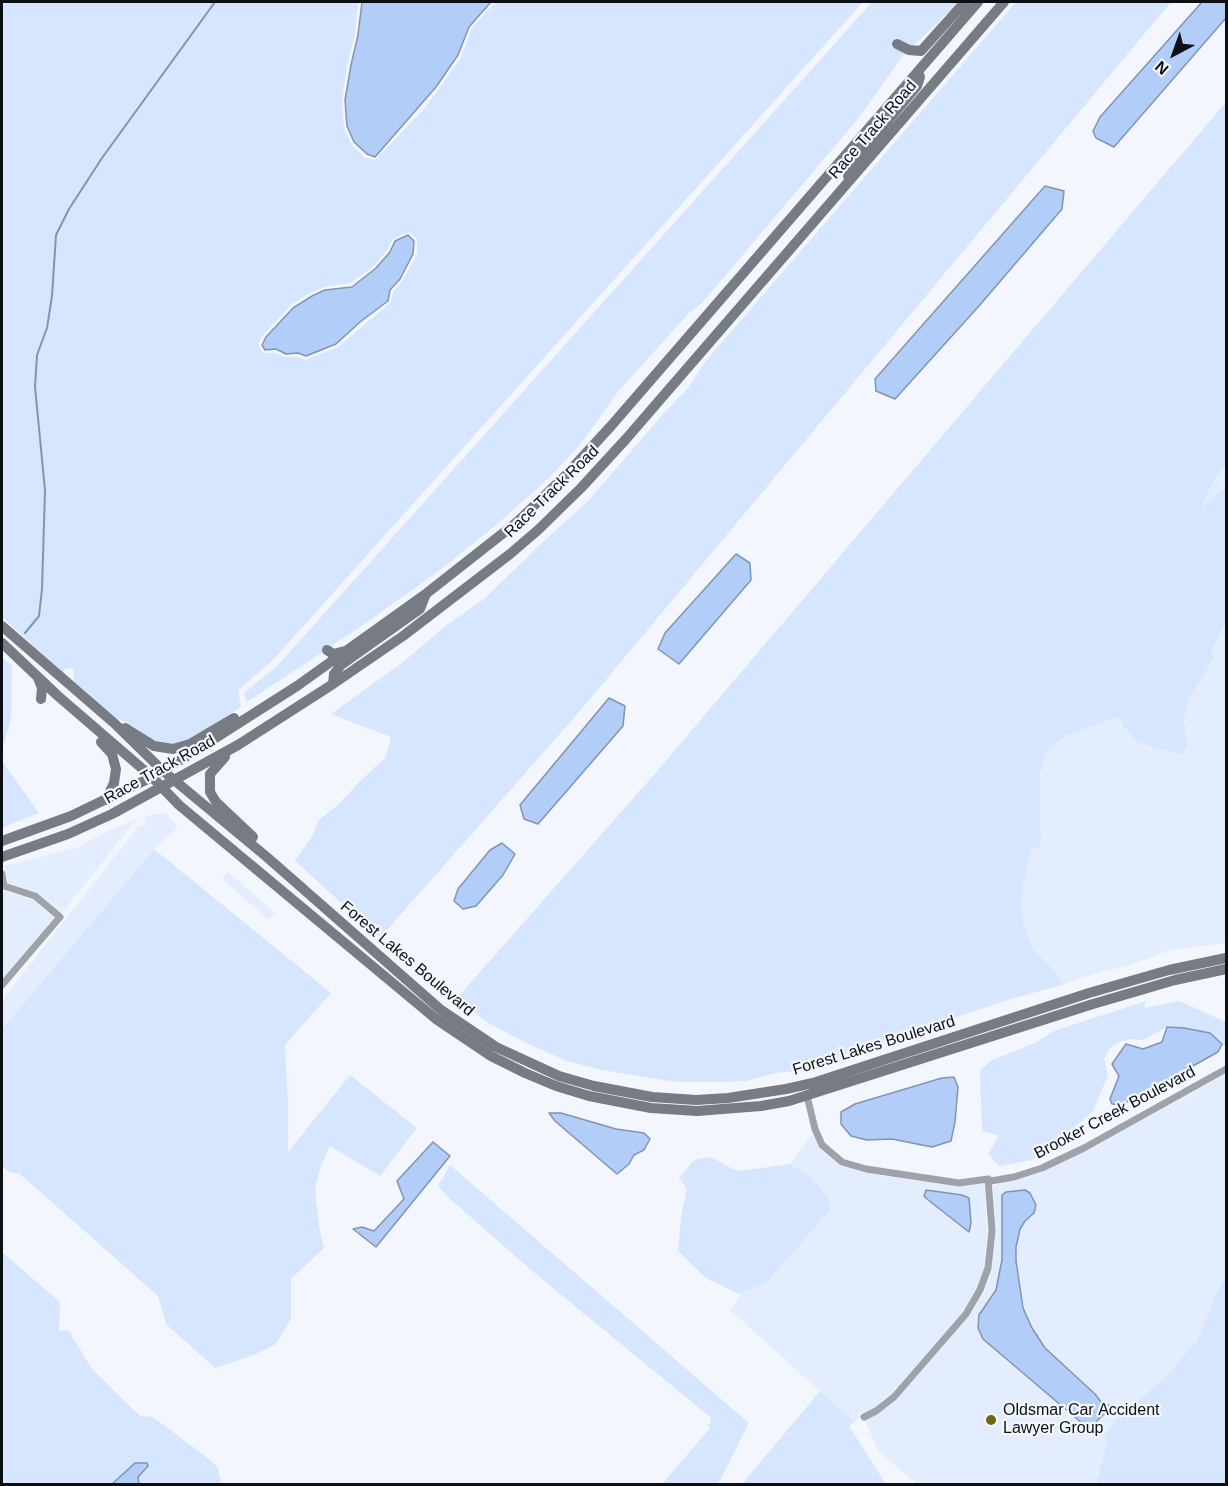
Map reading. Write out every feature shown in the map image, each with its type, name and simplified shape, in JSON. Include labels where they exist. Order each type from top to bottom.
[{"type":"main road","points":[[897,44],[913,52],[921,51],[965,2]]},
{"type":"main road","name":"Race Track Road","points":[[2,841],[70,816],[152,777],[297,686],[427,593],[516,523],[584,456],[978,2]]},
{"type":"main road","name":"Race Track Road","points":[[2,857],[68,834],[112,814],[238,745],[333,684],[444,605],[510,554],[563,507],[626,439],[1004,2]]},
{"type":"main road","points":[[843,188],[854,161],[917,86],[920,77],[918,70]]},
{"type":"main road","points":[[333,684],[334,674],[341,665],[420,609],[427,593]]},
{"type":"main road","name":"Forest Lakes Boulevard","points":[[2,626],[66,675],[74,690],[114,723],[162,770],[463,1026],[496,1047],[529,1063],[559,1076],[602,1088],[652,1097],[696,1100],[758,1095],[813,1083],[1089,993],[1169,970],[1227,958]]},
{"type":"main road","points":[[2,637],[50,676],[66,675]]},
{"type":"main road","name":"Forest Lakes Boulevard","points":[[2,643],[162,788],[458,1036],[525,1073],[589,1096],[651,1108],[697,1111],[761,1106],[807,1096],[1093,1004],[1175,980],[1227,969]]},
{"type":"main road","points":[[327,650],[333,654],[348,650]]},
{"type":"main road","points":[[114,723],[154,746],[180,748],[299,676],[322,668]]},
{"type":"main road","points":[[36,675],[42,688],[40,699]]},
{"type":"main road","points":[[58,696],[72,714],[112,754],[116,777],[106,800]]},
{"type":"main road","points":[[238,745],[215,766],[210,774],[208,787],[212,797],[348,923],[357,937]]},
{"type":"street","points":[[2,874],[3,888],[36,896],[60,917],[2,985]]},
{"type":"street","name":"Brooker Creek Boulevard","points":[[807,1096],[815,1129],[822,1145],[842,1162],[866,1169],[960,1183],[1014,1177],[1042,1168],[1084,1148],[1227,1069]]},
{"type":"street","points":[[864,1416],[876,1411],[894,1397],[966,1314],[980,1290],[988,1268],[992,1231],[988,1179]]},
{"type":"shaded area","points":[[2,2],[358,2],[355,35],[347,65],[342,101],[344,127],[351,144],[364,157],[375,160],[423,110],[439,89],[461,57],[472,28],[495,2],[863,2],[273,660],[238,690],[241,707],[188,741],[172,744],[151,740],[138,729],[115,717],[74,681],[73,668],[65,669],[63,673],[2,617]],"holes":[[[409,232],[417,239],[417,254],[403,280],[393,292],[390,303],[338,347],[305,360],[275,353],[263,353],[258,344],[263,335],[291,305],[325,287],[351,283],[374,266],[393,239]]]},
{"type":"shaded area","points":[[872,2],[959,2],[912,47],[895,38],[891,46],[905,53],[857,120],[702,303],[688,314],[617,393],[579,446],[549,478],[440,570],[330,647],[328,644],[322,649],[323,652],[247,702],[244,693],[278,665]]},
{"type":"shaded area","points":[[1016,2],[1171,2],[580,711],[380,938],[295,861],[312,836],[319,820],[341,802],[386,757],[391,737],[331,714],[484,599],[588,501],[689,387],[704,363]]},
{"type":"shaded area","points":[[1226,102],[1226,466],[1215,478],[1201,508],[1226,487],[1226,621],[1212,649],[1214,658],[1188,700],[1184,721],[1188,744],[1182,755],[1138,743],[1122,724],[1121,716],[1065,736],[1046,752],[1040,773],[1041,845],[1031,851],[1022,889],[1022,917],[1033,949],[1063,981],[1062,985],[1011,999],[825,1061],[803,1072],[776,1073],[746,1081],[724,1082],[675,1082],[602,1070],[567,1061],[485,1021],[457,998],[652,777]]},
{"type":"shaded area","points":[[1226,466],[1226,487],[1200,510],[1215,478]]},
{"type":"shaded area","points":[[1226,621],[1226,943],[1171,950],[1125,967],[1103,971],[1062,985],[1063,981],[1033,949],[1022,917],[1022,889],[1031,851],[1041,845],[1040,773],[1046,752],[1065,736],[1122,716],[1138,743],[1182,755],[1188,744],[1184,721],[1188,700],[1214,658],[1212,649]]},
{"type":"shaded area","points":[[2,657],[12,666],[11,717],[2,752]]},
{"type":"shaded area","points":[[2,761],[39,813],[2,828]]},
{"type":"shaded area","points":[[165,813],[178,827],[154,849],[2,1029],[2,1000],[137,828],[146,824],[144,816]]},
{"type":"shaded area","points":[[137,819],[138,821],[133,824],[62,913],[38,893],[8,883],[4,866],[78,847]]},
{"type":"shaded area","points":[[154,849],[331,993],[285,1045],[288,1152],[350,1075],[417,1128],[380,1176],[330,1146],[315,1187],[319,1227],[324,1248],[291,1279],[291,1319],[275,1345],[215,1368],[166,1324],[158,1296],[20,1174],[9,1172],[2,1166],[2,1029]]},
{"type":"shaded area","points":[[228,872],[275,913],[269,920],[222,879]]},
{"type":"shaded area","points":[[5,891],[33,900],[54,918],[2,979],[2,894]]},
{"type":"shaded area","points":[[1146,1001],[1144,1008],[1179,1001],[1226,1022],[1226,1048],[1210,1033],[1167,1027],[1142,1040],[1122,1041],[1109,1049],[1104,1059],[1108,1075],[1093,1111],[1066,1135],[1032,1160],[999,1166],[988,1154],[999,1136],[982,1131],[980,1070],[992,1060],[1035,1043],[1054,1031]]},
{"type":"shaded area","points":[[1226,1074],[1226,1276],[1215,1296],[1198,1339],[1167,1375],[1129,1412],[1116,1420],[1105,1436],[1107,1442],[1096,1484],[917,1484],[878,1451],[865,1420],[878,1414],[897,1400],[969,1316],[984,1292],[992,1268],[996,1231],[993,1185],[1043,1172],[1085,1152]],"holes":[[[1002,1195],[1032,1216],[1020,1229],[1016,1247],[1023,1308],[1045,1349],[1095,1394],[1104,1407],[1109,1406],[1098,1422],[979,1315],[996,1290],[1002,1260]]]},
{"type":"shaded area","points":[[812,1134],[819,1148],[840,1166],[865,1173],[958,1187],[984,1184],[987,1231],[984,1268],[977,1289],[963,1312],[891,1394],[874,1407],[859,1414],[860,1417],[854,1422],[730,1310],[743,1292],[766,1283],[827,1196],[811,1177],[790,1164]]},
{"type":"shaded area","points":[[711,1157],[740,1171],[790,1164],[811,1177],[827,1196],[831,1209],[766,1283],[739,1294],[706,1278],[678,1251],[681,1217],[687,1189],[679,1178],[694,1160]]},
{"type":"shaded area","points":[[450,1165],[749,1423],[721,1479],[716,1484],[662,1484],[710,1428],[708,1425],[711,1422],[710,1417],[531,1270],[450,1199],[438,1186]]},
{"type":"shaded area","points":[[2,1252],[60,1302],[59,1331],[68,1330],[92,1369],[140,1416],[153,1417],[210,1460],[218,1468],[221,1484],[139,1484],[138,1477],[148,1466],[122,1474],[112,1484],[2,1484]]},
{"type":"shaded area","points":[[1226,1276],[1226,1484],[1096,1484],[1107,1442],[1104,1436],[1116,1420],[1129,1412],[1167,1375],[1198,1339],[1215,1296]]},
{"type":"shaded area","points":[[820,1391],[854,1422],[849,1426],[886,1484],[742,1484]]},
{"type":"water","points":[[362,2],[491,2],[469,27],[458,55],[436,87],[375,157],[367,154],[354,142],[347,126],[345,100]]},
{"type":"water","points":[[1202,2],[1226,2],[1226,18],[1114,147],[1096,138],[1093,131],[1100,117]]},
{"type":"water","points":[[1045,186],[1064,191],[1062,209],[895,399],[876,391],[875,379]]},
{"type":"water","points":[[408,235],[414,241],[413,254],[400,279],[390,290],[388,301],[336,344],[306,356],[298,353],[286,354],[276,349],[265,350],[262,345],[266,337],[293,308],[325,290],[352,287],[376,268],[390,252],[395,241]]},
{"type":"water","points":[[736,554],[750,563],[751,580],[679,664],[658,649],[665,633]]},
{"type":"water","points":[[609,698],[625,706],[623,726],[538,824],[524,819],[520,805]]},
{"type":"water","points":[[502,843],[515,854],[503,875],[476,906],[463,909],[454,901],[458,889],[490,850]]},
{"type":"water","points":[[1167,1027],[1210,1033],[1222,1044],[1218,1052],[1137,1097],[1121,1105],[1112,1104],[1110,1099],[1119,1076],[1112,1064],[1126,1044],[1143,1049],[1162,1042]]},
{"type":"water","points":[[954,1077],[958,1087],[951,1141],[932,1147],[892,1139],[867,1140],[851,1136],[841,1124],[841,1112],[855,1104],[942,1078]]},
{"type":"water","points":[[549,1113],[561,1113],[616,1129],[644,1133],[650,1139],[644,1150],[634,1155],[629,1164],[617,1174],[555,1121]]},
{"type":"water","points":[[433,1142],[450,1156],[376,1247],[353,1229],[362,1227],[374,1231],[404,1199],[397,1181]]},
{"type":"water","points":[[926,1190],[969,1198],[971,1223],[969,1232],[927,1199],[924,1196]]},
{"type":"water","points":[[1025,1190],[1030,1193],[1036,1205],[1034,1213],[1020,1229],[1016,1247],[1023,1308],[1045,1348],[1095,1394],[1104,1406],[1109,1405],[1107,1411],[1090,1428],[983,1339],[978,1328],[979,1315],[996,1290],[1002,1260],[1002,1195],[1006,1192]]},
{"type":"water","points":[[135,1463],[147,1463],[148,1466],[138,1477],[139,1484],[112,1484]]},
{"type":"waterway","points":[[25,633],[39,616],[42,589],[45,490],[35,387],[37,355],[47,328],[52,296],[56,235],[69,209],[102,158],[215,2]]},
{"type":"place","name":"Oldsmar Car Accident Lawyer Group","points":[[991,1420]]}]
